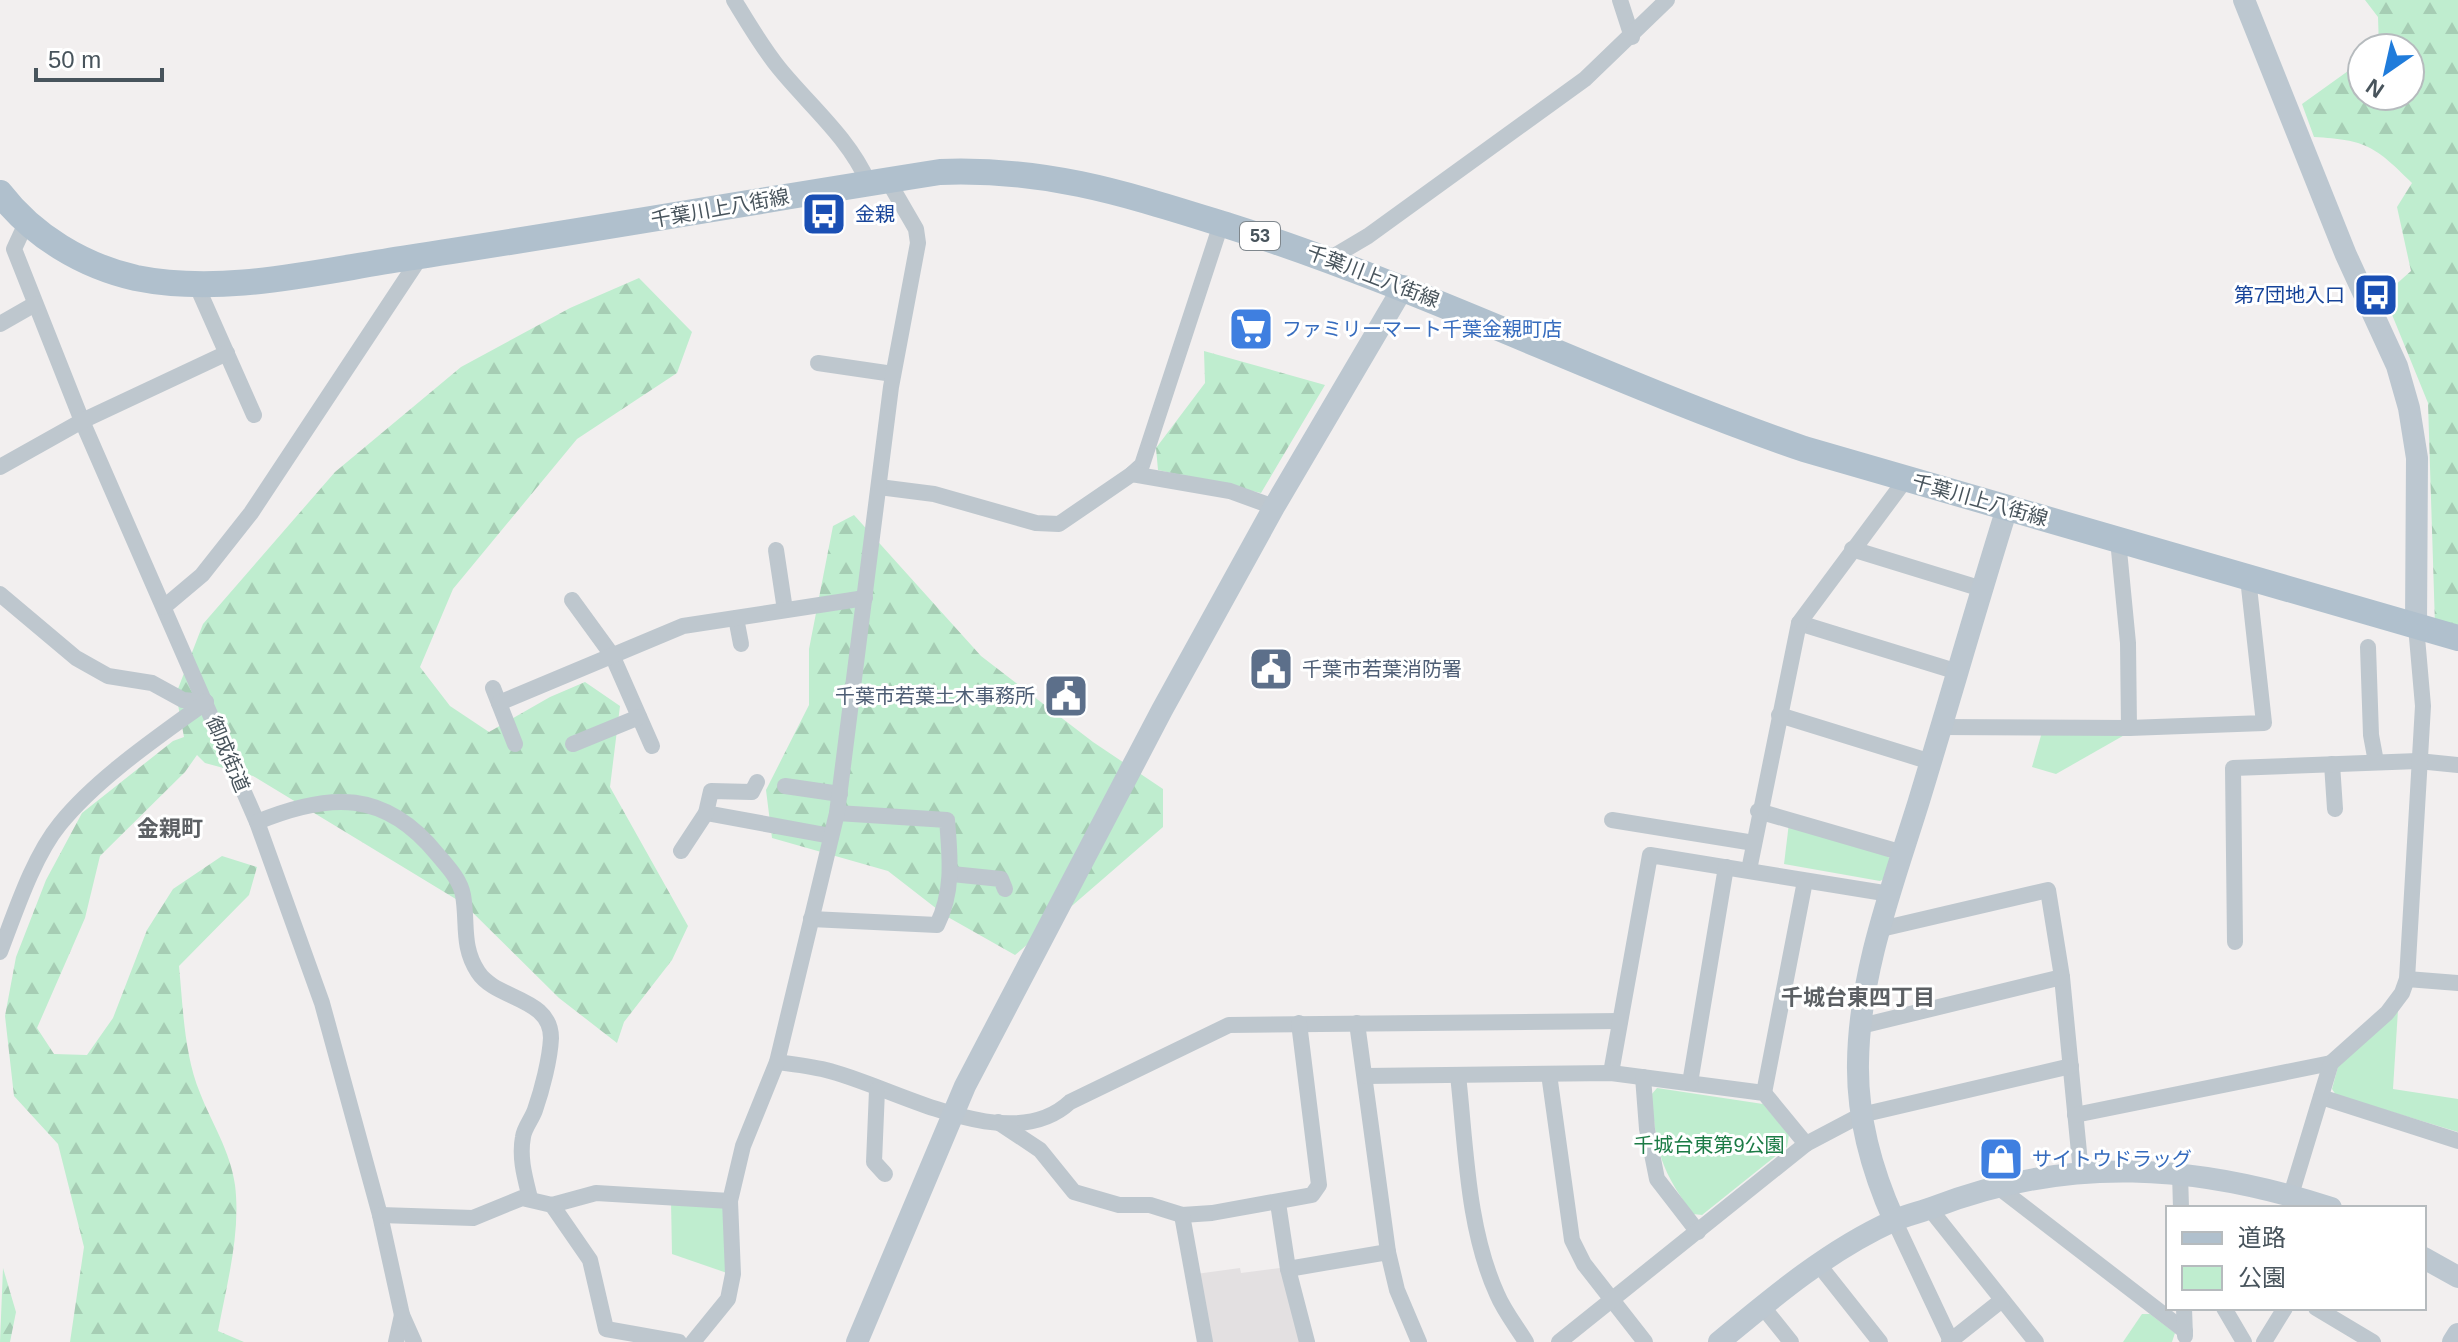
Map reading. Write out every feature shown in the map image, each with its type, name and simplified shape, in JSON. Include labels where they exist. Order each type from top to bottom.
[{"type":"main road","name":"千葉川上八街線","points":[[26,223],[78,257],[114,272],[196,284],[238,283],[878,181],[974,171],[1041,174],[1104,187],[1331,258],[1753,431],[1906,479],[2458,638]]},
{"type":"main road","name":"53","points":[[0,193],[26,223]]},
{"type":"street","points":[[693,1342],[728,1299],[733,1274],[730,1201],[743,1146],[777,1062],[837,813],[893,374],[918,243],[916,229],[779,68],[734,0]]},
{"type":"street","points":[[1620,0],[1632,37]]},
{"type":"street","points":[[1331,258],[1368,236],[1585,79],[1667,0]]},
{"type":"street","points":[[2075,1115],[2331,1063],[2387,1013],[2402,993],[2407,979],[2423,706],[2416,626],[2417,458],[2409,408],[2397,366],[2346,255],[2244,0]]},
{"type":"street","name":"御成街道","points":[[26,223],[14,249],[82,421],[257,822],[322,1003],[380,1215],[402,1315],[414,1342]]},
{"type":"street","points":[[879,487],[934,494],[1036,523],[1059,524],[1132,474],[1142,465],[1221,224]]},
{"type":"street","points":[[164,607],[202,575],[251,513],[421,256]]},
{"type":"street","points":[[196,284],[254,415]]},
{"type":"street","points":[[857,1342],[965,1086],[1155,724],[1274,507],[1404,286]]},
{"type":"street","points":[[0,324],[35,304]]},
{"type":"street","points":[[0,467],[82,421],[227,353]]},
{"type":"street","points":[[818,363],[893,374]]},
{"type":"street","points":[[1132,474],[1230,491],[1274,507]]},
{"type":"street","points":[[1749,870],[1758,811],[1799,623],[1906,479]]},
{"type":"street","points":[[2002,1300],[1952,1341],[1894,1220],[1869,1156],[1861,1115],[1857,1063],[1866,986],[1890,894],[2007,508]]},
{"type":"street","points":[[2118,540],[2128,643],[2129,728]]},
{"type":"street","points":[[1852,549],[1982,589]]},
{"type":"street","points":[[776,550],[785,610]]},
{"type":"street","points":[[1940,727],[2129,728],[2264,723],[2248,578]]},
{"type":"street","points":[[0,594],[76,658],[108,676],[152,683],[183,700],[206,702]]},
{"type":"street","points":[[515,744],[496,695],[612,655],[683,626],[865,598]]},
{"type":"street","points":[[572,600],[612,655],[652,746]]},
{"type":"street","points":[[736,618],[741,644]]},
{"type":"street","points":[[1799,623],[1958,672]]},
{"type":"street","points":[[2368,647],[2371,735],[2376,762]]},
{"type":"street","points":[[0,952],[17,907],[60,824],[162,734],[206,702]]},
{"type":"street","points":[[1779,715],[1931,762]]},
{"type":"street","points":[[573,744],[639,717]]},
{"type":"street","points":[[2235,942],[2233,768],[2418,761],[2456,771]]},
{"type":"street","points":[[2332,764],[2335,809]]},
{"type":"street","points":[[681,851],[706,813],[711,791],[752,792],[757,782]]},
{"type":"street","points":[[785,786],[840,794]]},
{"type":"street","points":[[257,822],[283,811],[356,800],[406,821],[454,875],[463,893],[466,948],[479,974],[491,986],[535,1007],[546,1019],[551,1037],[535,1109],[523,1136],[522,1162],[530,1198]]},
{"type":"street","points":[[1758,811],[1903,853]]},
{"type":"street","points":[[706,813],[831,836]]},
{"type":"street","points":[[811,919],[937,925],[952,874],[947,820],[837,813]]},
{"type":"street","points":[[1612,820],[1754,843]]},
{"type":"street","points":[[1611,1073],[1650,855],[1890,894]]},
{"type":"street","points":[[1690,1083],[1726,867]]},
{"type":"street","points":[[952,874],[1001,879],[1005,889]]},
{"type":"street","points":[[1764,1093],[1805,881]]},
{"type":"street","points":[[1881,929],[2048,890],[2062,977],[2081,1173]]},
{"type":"street","points":[[1861,1026],[2062,977]]},
{"type":"street","points":[[2407,979],[2458,983]]},
{"type":"street","points":[[777,1062],[827,1070],[929,1109],[998,1122],[1054,1117],[1070,1102],[1229,1025],[1620,1021]]},
{"type":"street","points":[[998,1122],[1040,1150],[1074,1192],[1119,1205],[1150,1205],[1182,1215],[1278,1203],[1312,1195],[1319,1185],[1299,1023]]},
{"type":"street","points":[[1357,1023],[1388,1252],[1397,1290],[1419,1342]]},
{"type":"street","points":[[2291,1195],[2331,1063]]},
{"type":"street","points":[[1559,1342],[1806,1144],[1861,1115],[2071,1066]]},
{"type":"street","points":[[1366,1076],[1611,1073],[1764,1093],[1806,1144]]},
{"type":"street","points":[[1549,1074],[1572,1240],[1611,1302],[1645,1342]]},
{"type":"street","points":[[1458,1075],[1466,1148],[1485,1263],[1497,1296],[1526,1342]]},
{"type":"street","points":[[1643,1077],[1648,1142],[1657,1179],[1698,1232]]},
{"type":"street","points":[[877,1090],[874,1162],[885,1174]]},
{"type":"street","points":[[2321,1097],[2458,1141]]},
{"type":"street","points":[[1719,1342],[1819,1265],[1894,1220],[2040,1177],[2120,1170],[2180,1173],[2240,1182],[2325,1206]]},
{"type":"street","points":[[2180,1173],[2181,1206]]},
{"type":"street","points":[[1998,1187],[2185,1337]]},
{"type":"street","points":[[380,1215],[473,1218],[530,1198],[552,1205],[596,1193],[730,1201]]},
{"type":"street","points":[[1278,1203],[1288,1269],[1307,1342]]},
{"type":"street","points":[[552,1205],[590,1260],[606,1329],[679,1342]]},
{"type":"street","points":[[1930,1209],[2036,1342]]},
{"type":"street","points":[[1182,1215],[1205,1342]]},
{"type":"street","points":[[1288,1269],[1388,1252]]},
{"type":"street","points":[[2426,1259],[2458,1277]]},
{"type":"street","points":[[1819,1265],[1880,1342]]},
{"type":"street","points":[[1762,1306],[1791,1342]]},
{"type":"street","points":[[2184,1310],[2185,1337]]},
{"type":"street","points":[[2225,1310],[2244,1342]]},
{"type":"street","points":[[2264,1342],[2284,1310]]},
{"type":"street","points":[[2319,1310],[2373,1342]]},
{"type":"street","points":[[396,1342],[402,1315]]},
{"type":"street","points":[[2453,1342],[2458,1334]]},
{"type":"shaded area","points":[[1240,1268],[1241,1273],[1280,1268],[1302,1342],[1211,1342],[1196,1274]]},
{"type":"green space","points":[[2365,0],[2458,0],[2458,632],[2435,625],[2428,403],[2384,295],[2411,271],[2397,207],[2412,183],[2369,147],[2346,140],[2314,137],[2302,104],[2346,72],[2346,112],[2426,112],[2426,32],[2378,32],[2378,17]]},
{"type":"green space","points":[[639,278],[692,332],[677,373],[577,439],[453,589],[420,667],[450,706],[489,732],[550,697],[585,682],[620,706],[610,787],[688,926],[672,960],[624,1022],[617,1043],[559,998],[464,904],[253,776],[205,763],[197,755],[185,772],[100,856],[85,918],[37,1028],[54,1054],[87,1055],[113,1018],[147,930],[173,889],[222,856],[257,867],[249,895],[179,966],[185,1030],[195,1078],[229,1160],[235,1185],[235,1240],[218,1331],[244,1342],[70,1342],[84,1247],[58,1144],[14,1096],[5,1016],[16,957],[46,880],[82,813],[173,741],[184,737],[176,694],[203,624],[335,472],[461,367],[570,308]]},
{"type":"green space","points":[[1204,351],[1325,385],[1261,493],[1158,470],[1156,448],[1205,383]]},
{"type":"green space","points":[[854,515],[981,656],[1093,742],[1163,789],[1163,827],[1015,955],[946,916],[888,871],[772,838],[766,790],[809,705],[809,649],[833,526]]},
{"type":"green space","points":[[2042,732],[2128,733],[2056,774],[2032,767]]},
{"type":"green space","points":[[1789,823],[1885,853],[1891,860],[1886,878],[1880,881],[1784,864]]},
{"type":"green space","points":[[2398,1010],[2393,1089],[2458,1099],[2458,1132],[2336,1095],[2332,1089],[2339,1063]]},
{"type":"green space","name":"千城台東第9公園","points":[[1657,1088],[1763,1104],[1789,1135],[1787,1147],[1702,1215],[1693,1214],[1673,1183],[1662,1158],[1651,1095]]},
{"type":"green space","points":[[671,1201],[728,1206],[727,1273],[672,1254]]},
{"type":"green space","points":[[3,1268],[16,1312],[10,1342],[0,1342]]},
{"type":"green space","points":[[2142,1314],[2150,1314],[2175,1333],[2172,1342],[2123,1342]]},
{"type":"place","name":"金親","points":[[824,214]]},
{"type":"place","name":"第7団地入口","points":[[2376,295]]},
{"type":"place","name":"ファミリーマート千葉金親町店","points":[[1251,329]]},
{"type":"place","name":"千葉市若葉消防署","points":[[1271,669]]},
{"type":"place","name":"千葉市若葉土木事務所","points":[[1066,696]]},
{"type":"place","name":"サイトウドラッグ","points":[[2001,1159]]},
{"type":"district","name":"金親町","points":[[170,828]]},
{"type":"district","name":"千城台東四丁目","points":[[1858,997]]}]
